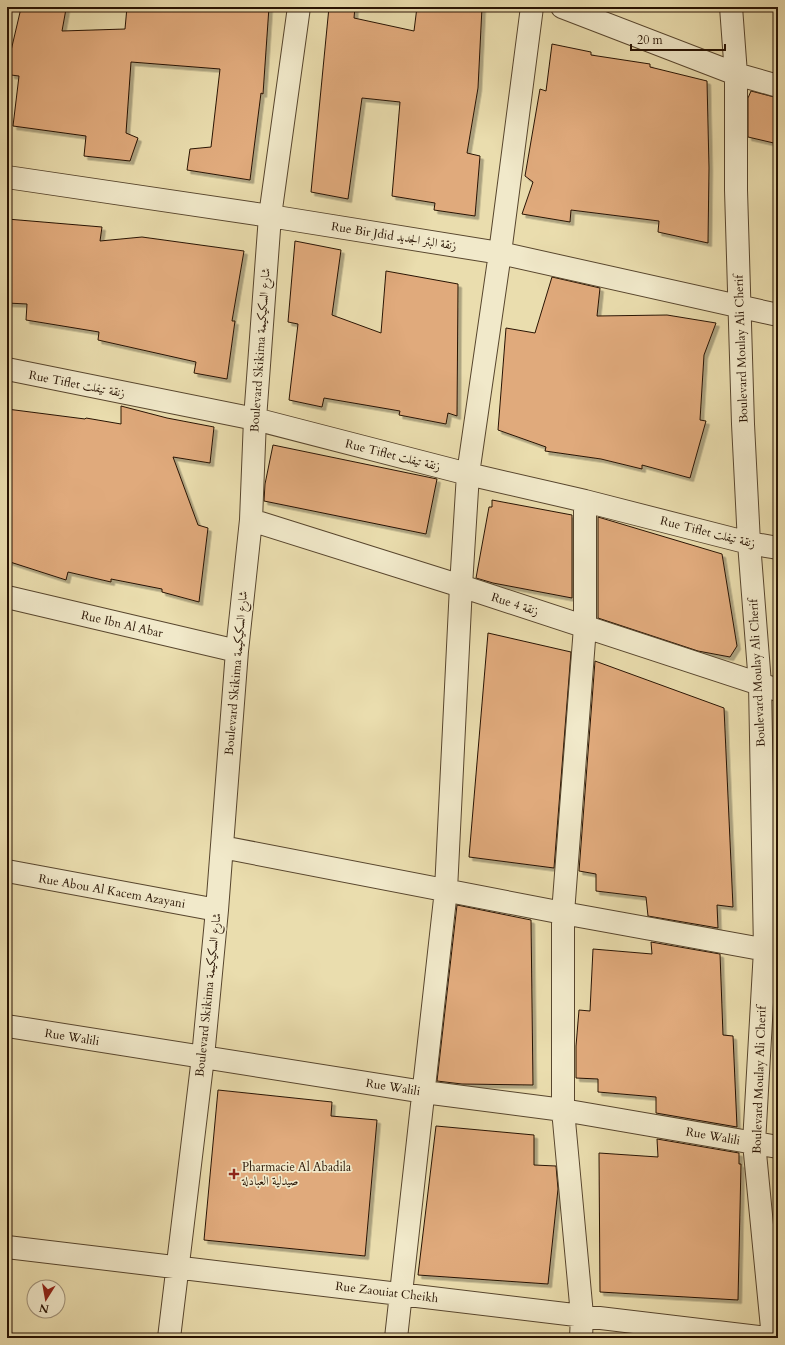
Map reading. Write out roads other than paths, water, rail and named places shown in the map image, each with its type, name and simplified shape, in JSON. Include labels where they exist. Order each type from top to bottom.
[{"type":"street","name":"Boulevard Skikima شارع السكيكيمة","points":[[169,1338],[203,1057],[217,910],[237,651],[251,520],[255,419],[270,216],[299,7]]},
{"type":"street","points":[[396,1338],[446,890],[468,474],[500,253],[532,7]]},
{"type":"street","points":[[562,7],[736,74],[778,86]]},
{"type":"street","name":"Boulevard Moulay Ali Cherif","points":[[731,7],[736,74],[736,190],[743,424],[749,543],[769,687],[772,951],[754,1144],[773,1338]]},
{"type":"street","name":"Rue Bir Jdid زنقة البئر الجديد","points":[[7,178],[270,216],[500,253],[778,315]]},
{"type":"street","name":"Rue Tiflet زنقة تيفلت","points":[[7,369],[255,419],[468,474],[585,501],[749,543],[778,548]]},
{"type":"street","points":[[581,1338],[582,1315],[563,1110],[563,913],[585,627],[585,501]]},
{"type":"street","name":"Rue 4 زنقة","points":[[251,520],[461,586],[769,687]]},
{"type":"street","name":"Rue Ibn Al Abar","points":[[7,597],[237,651]]},
{"type":"street","points":[[222,847],[563,913],[772,951]]},
{"type":"street","name":"Rue Abou Al Kacem Azayani","points":[[7,871],[217,910]]},
{"type":"street","name":"Rue Walili","points":[[7,1026],[424,1092],[563,1110],[778,1147]]},
{"type":"street","name":"Rue Zaouiat Cheikh","points":[[7,1247],[767,1338]]},
{"type":"place","name":"Pharmacie Al Abadila صيدلية العبادلة","points":[[234,1174]]}]
